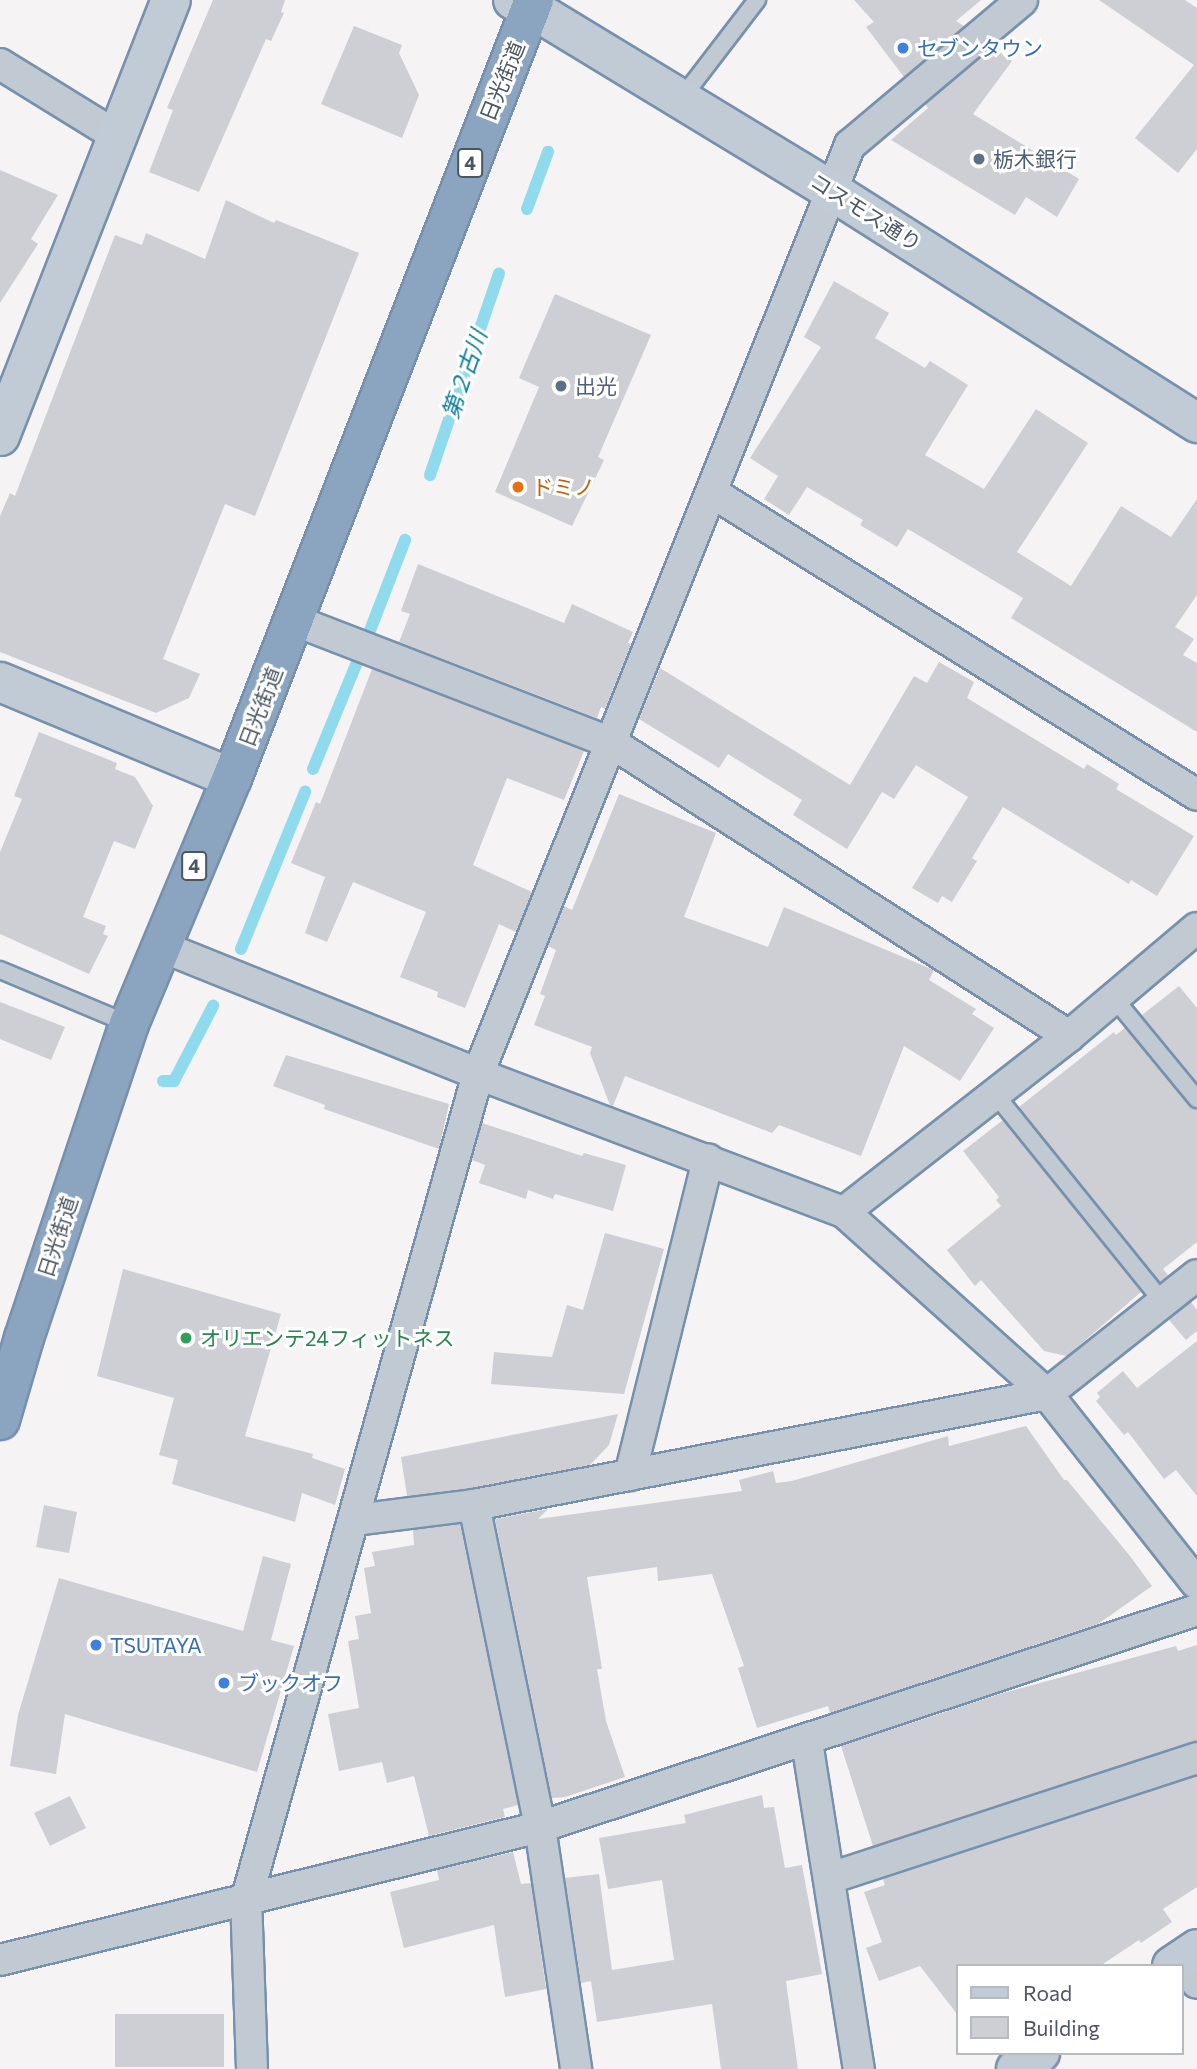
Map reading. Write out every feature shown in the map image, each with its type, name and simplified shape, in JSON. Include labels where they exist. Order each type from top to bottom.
[{"type":"highway","name":"日光街道","points":[[0,1420],[28,1325],[129,1024],[232,778],[525,2]]},
{"type":"street","points":[[0,436],[8,388],[118,137],[172,0]]},
{"type":"street","points":[[252,2069],[246,1901],[478,1074],[713,493],[830,190],[850,145],[1022,0]]},
{"type":"street","name":"コスモス通り","points":[[525,2],[830,190],[1197,423]]},
{"type":"street","points":[[0,64],[118,137]]},
{"type":"street","points":[[713,493],[1197,795]]},
{"type":"street","points":[[293,620],[612,743],[1069,1036]]},
{"type":"street","points":[[0,682],[232,778]]},
{"type":"street","points":[[844,1212],[1069,1036],[1197,928]]},
{"type":"street","points":[[160,946],[478,1074],[844,1212],[1047,1394],[1197,1584]]},
{"type":"street","points":[[630,1475],[708,1160]]},
{"type":"street","points":[[355,1520],[474,1505],[1047,1394],[1197,1275]]},
{"type":"street","points":[[474,1505],[540,1827],[576,2069]]},
{"type":"street","points":[[0,1960],[540,1827],[807,1742],[1197,1610]]},
{"type":"street","points":[[807,1742],[859,2069]]},
{"type":"street","points":[[830,1878],[1197,1758]]},
{"type":"lane","points":[[681,99],[757,0]]},
{"type":"lane","points":[[0,970],[129,1024]]},
{"type":"lane","points":[[1114,998],[1197,1099]]},
{"type":"lane","points":[[995,1094],[1163,1302]]},
{"type":"building","points":[[213,0],[285,0],[281,12],[284,13],[271,41],[266,39],[199,192],[149,172],[173,110],[167,108]]},
{"type":"building","name":"セブンタウン","points":[[854,0],[981,0],[956,21],[964,26],[904,77],[866,27],[874,22]]},
{"type":"building","points":[[1099,0],[1185,0],[1197,8],[1197,149],[1178,173],[1135,138],[1194,65]]},
{"type":"building","points":[[354,26],[402,45],[399,53],[419,95],[402,138],[321,104]]},
{"type":"building","points":[[993,47],[1012,61],[973,114],[1079,179],[1057,217],[1026,197],[1015,215],[891,140],[928,108],[925,104]]},
{"type":"building","points":[[0,170],[58,195],[31,239],[38,244],[0,303]]},
{"type":"building","points":[[226,200],[274,223],[276,220],[359,253],[255,516],[225,504],[163,659],[200,674],[189,698],[156,713],[0,652],[0,516],[10,493],[15,496],[115,235],[142,245],[146,233],[205,259]]},
{"type":"building","points":[[834,281],[889,313],[875,338],[925,368],[930,361],[968,385],[925,455],[984,489],[1036,409],[1088,443],[1017,552],[1071,586],[1121,506],[1171,537],[1197,499],[1197,595],[1175,627],[1194,639],[1183,655],[1197,663],[1197,732],[1011,618],[1023,598],[908,529],[897,547],[860,525],[863,520],[807,487],[789,515],[764,499],[778,476],[750,458],[821,347],[804,337]]},
{"type":"building","points":[[555,294],[651,335],[598,457],[604,460],[572,526],[495,492],[539,387],[519,378]]},
{"type":"building","points":[[418,564],[564,623],[572,604],[633,632],[628,643],[631,644],[605,709],[601,707],[597,718],[399,642],[410,614],[401,611]]},
{"type":"building","points":[[939,662],[974,682],[967,698],[1084,769],[1087,764],[1119,784],[1116,789],[1194,836],[1157,896],[1131,880],[1129,884],[1003,807],[972,858],[977,861],[952,902],[942,896],[938,903],[912,888],[968,797],[916,765],[894,799],[882,792],[847,849],[793,815],[802,800],[728,754],[719,768],[639,719],[660,668],[850,785],[914,676],[927,683]]},
{"type":"building","points":[[372,669],[584,751],[564,800],[507,778],[473,865],[532,892],[516,932],[499,924],[465,1008],[437,997],[438,992],[400,977],[426,912],[353,882],[327,942],[305,933],[325,877],[291,863],[316,802],[320,804]]},
{"type":"building","points":[[39,732],[117,763],[115,769],[135,777],[153,806],[135,849],[114,841],[83,917],[106,926],[103,934],[108,936],[89,974],[0,934],[0,852],[22,799],[14,796]]},
{"type":"building","points":[[619,794],[716,833],[684,917],[768,947],[784,907],[934,970],[929,980],[976,1009],[972,1014],[994,1028],[960,1081],[904,1046],[861,1156],[779,1125],[772,1133],[625,1076],[613,1106],[610,1105],[590,1053],[592,1047],[534,1025],[545,996],[540,994],[556,950],[548,946],[564,906],[572,910]]},
{"type":"building","points":[[1179,986],[1197,1008],[1197,1082],[1142,1015]]},
{"type":"building","points":[[0,1002],[65,1027],[51,1060],[0,1039]]},
{"type":"building","points":[[1125,1028],[1189,1106],[1197,1109],[1197,1242],[1163,1269],[1168,1275],[1160,1282],[1019,1107],[1114,1032],[1116,1035]]},
{"type":"building","points":[[286,1055],[449,1104],[439,1149],[324,1109],[325,1105],[273,1086]]},
{"type":"building","points":[[1003,1120],[1141,1292],[1067,1356],[1044,1351],[981,1280],[975,1286],[947,1250],[1001,1206],[996,1200],[999,1197],[963,1151]]},
{"type":"building","points":[[482,1123],[582,1156],[584,1153],[626,1165],[613,1211],[555,1194],[553,1199],[528,1190],[526,1199],[479,1183],[485,1165],[472,1160]]},
{"type":"building","points":[[605,1233],[664,1249],[624,1394],[491,1384],[494,1352],[552,1357],[567,1305],[583,1310]]},
{"type":"building","points":[[123,1269],[281,1314],[245,1436],[313,1454],[312,1458],[345,1469],[335,1505],[302,1493],[295,1522],[172,1484],[178,1460],[159,1455],[174,1398],[97,1376]]},
{"type":"building","points":[[1191,1302],[1197,1310],[1197,1331],[1186,1340],[1169,1320]]},
{"type":"building","points":[[1197,1341],[1197,1496],[1176,1470],[1164,1479],[1128,1432],[1124,1435],[1096,1401],[1100,1397],[1097,1393],[1123,1371],[1137,1388]]},
{"type":"building","points":[[618,1414],[609,1445],[590,1465],[471,1488],[407,1496],[401,1457]]},
{"type":"building","points":[[1026,1426],[1064,1480],[1067,1480],[1152,1586],[1098,1624],[830,1713],[828,1706],[757,1728],[738,1668],[744,1666],[712,1574],[658,1581],[657,1567],[587,1577],[602,1669],[597,1669],[606,1721],[625,1777],[565,1797],[552,1798],[495,1519],[548,1509],[538,1519],[742,1491],[739,1480],[773,1471],[776,1483],[792,1481],[948,1436],[949,1446]]},
{"type":"building","points":[[44,1505],[77,1512],[69,1553],[36,1547]]},
{"type":"building","points":[[460,1524],[518,1805],[503,1809],[505,1817],[429,1836],[414,1776],[387,1783],[382,1762],[339,1771],[328,1714],[359,1708],[348,1641],[359,1639],[355,1616],[371,1613],[364,1568],[375,1566],[372,1552],[414,1545],[413,1530]]},
{"type":"building","points":[[263,1556],[291,1564],[271,1640],[294,1646],[257,1772],[65,1714],[56,1774],[10,1766],[18,1715],[59,1578],[243,1631]]},
{"type":"building","points":[[1197,1645],[1197,1741],[873,1846],[841,1746],[1003,1693],[1176,1646],[1178,1651]]},
{"type":"building","points":[[1197,1776],[1197,1887],[1163,1909],[1172,1922],[1103,1964],[956,1964],[956,2013],[920,1966],[879,1981],[866,1948],[882,1942],[864,1892],[885,1885],[883,1879]]},
{"type":"building","points":[[762,1795],[764,1808],[774,1807],[785,1868],[802,1865],[822,1974],[786,1981],[798,2069],[721,2069],[712,2004],[597,2022],[591,1981],[581,1983],[565,1878],[599,1874],[612,1970],[674,1960],[662,1880],[608,1889],[599,1838],[686,1823],[684,1815]]},
{"type":"building","points":[[70,1796],[86,1828],[50,1846],[34,1813]]},
{"type":"building","points":[[513,1852],[521,1884],[531,1883],[546,1989],[505,1997],[494,1925],[404,1948],[390,1892],[439,1880],[437,1870]]},
{"type":"building","points":[[115,2014],[224,2014],[224,2067],[115,2067]]},
{"type":"waterway","name":"第２古川","points":[[527,209],[548,152]]},
{"type":"waterway","name":"第２古川","points":[[430,475],[499,273]]},
{"type":"waterway","name":"第２古川","points":[[369,633],[405,540]]},
{"type":"waterway","name":"第２古川","points":[[313,769],[357,662]]},
{"type":"waterway","name":"第２古川","points":[[241,949],[305,792]]},
{"type":"waterway","name":"第２古川","points":[[163,1081],[174,1081],[213,1006]]},
{"type":"place","name":"セブンタウン","points":[[903,48]]},
{"type":"place","name":"栃木銀行","points":[[979,159]]},
{"type":"place","name":"出光","points":[[561,386]]},
{"type":"place","name":"ドミノ","points":[[518,487]]},
{"type":"place","name":"オリエンテ24フィットネス","points":[[186,1338]]},
{"type":"place","name":"TSUTAYA","points":[[96,1645]]},
{"type":"place","name":"ブックオフ","points":[[224,1683]]}]
